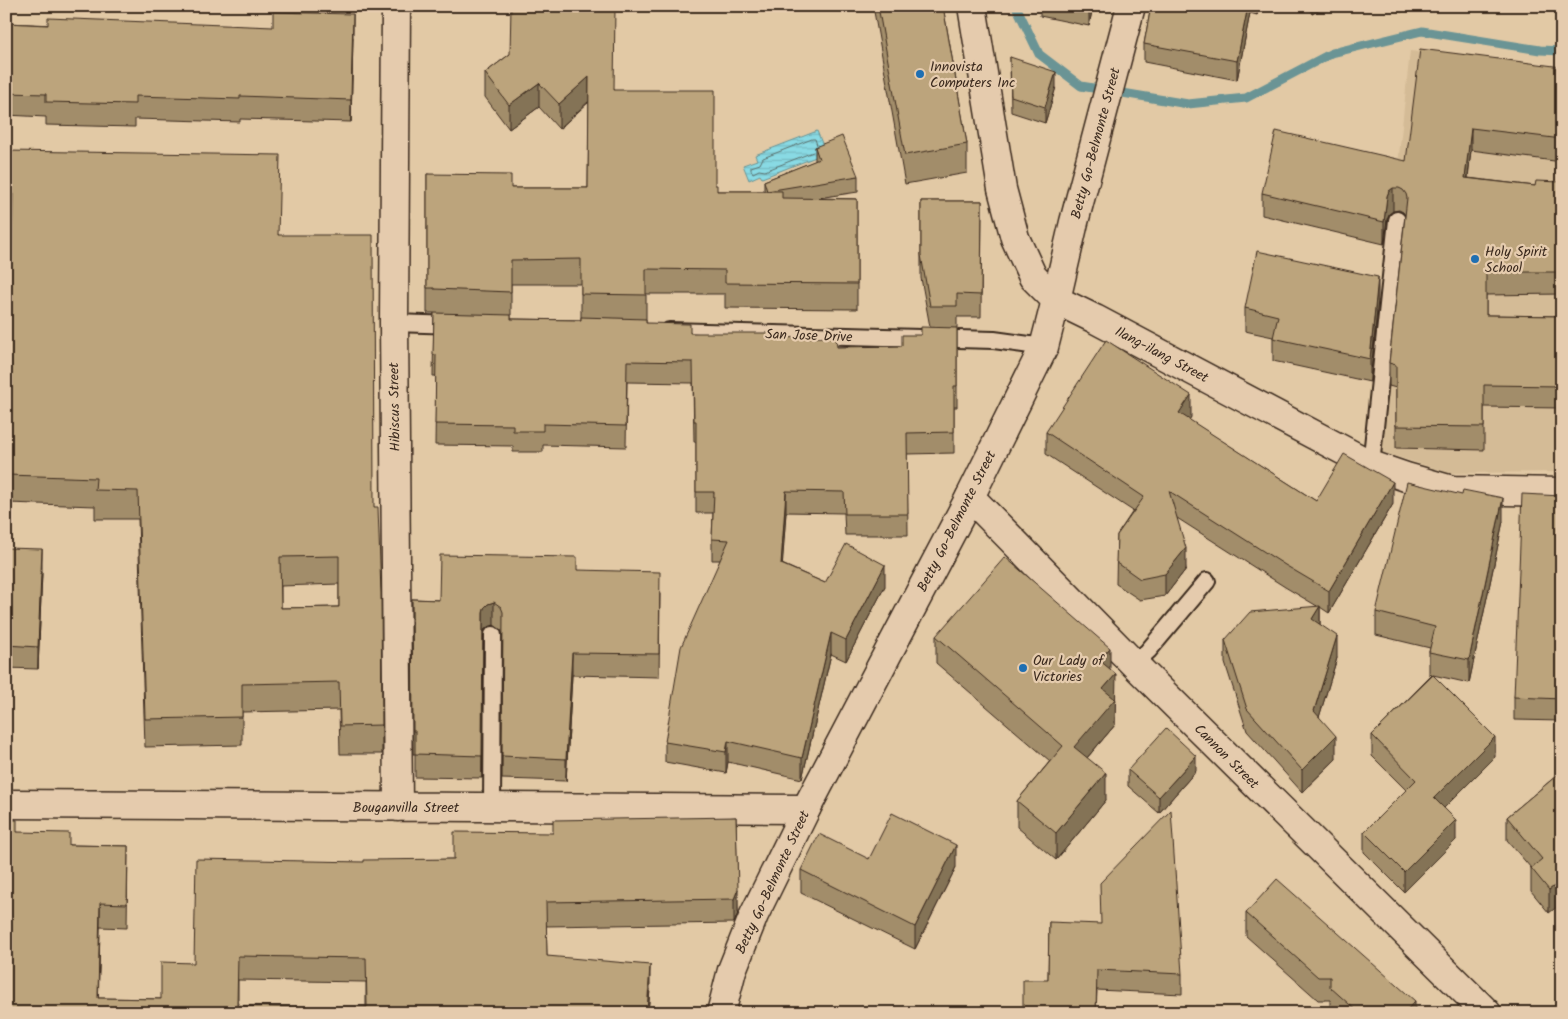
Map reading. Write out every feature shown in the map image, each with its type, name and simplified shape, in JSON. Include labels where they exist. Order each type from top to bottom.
[{"type":"street","name":"Hibiscus Street","points":[[396,6],[394,323],[398,807]]},
{"type":"street","name":"Ilang-ilang Street","points":[[972,6],[1002,189],[1015,238],[1033,277],[1056,300],[1371,466],[1452,490],[1562,492]]},
{"type":"street","name":"Betty Go-Belmonte Street","points":[[720,1013],[732,970],[754,915],[806,809],[970,497],[1044,347],[1074,222],[1131,6]]},
{"type":"street","name":"Cannon Street","points":[[970,497],[1134,664],[1487,1013]]},
{"type":"street","name":"Bouganvilla Street","points":[[6,804],[806,809]]},
{"type":"lane","points":[[1371,466],[1397,220]]},
{"type":"lane","points":[[394,323],[471,326]]},
{"type":"lane","name":"San Jose Drive","points":[[649,330],[994,340],[1044,347]]},
{"type":"lane","points":[[1134,664],[1148,651],[1207,581]]},
{"type":"lane","points":[[492,635],[492,808]]},
{"type":"shaded area","name":"Holy Spirit School","points":[[1410,51],[1562,70],[1562,472],[1450,473],[1368,448]]},
{"type":"water","points":[[817,131],[826,153],[762,178],[760,175],[749,180],[743,165],[757,160],[755,155]]},
{"type":"building","points":[[511,6],[615,6],[614,90],[715,90],[715,185],[717,185],[717,191],[782,191],[782,198],[857,199],[857,284],[725,283],[725,270],[646,269],[646,295],[581,294],[581,259],[511,260],[511,292],[427,288],[427,174],[511,175],[511,188],[588,188],[589,77],[559,104],[539,83],[509,105],[485,73],[510,54]]},
{"type":"building","points":[[878,6],[943,6],[967,144],[905,155]]},
{"type":"building","points":[[1067,6],[1090,6],[1089,10]]},
{"type":"building","points":[[1151,6],[1248,6],[1237,61],[1144,44]]},
{"type":"building","points":[[273,12],[353,14],[351,100],[240,96],[240,99],[135,96],[135,104],[46,102],[46,94],[6,93],[6,23],[48,25],[48,18],[273,27]]},
{"type":"building","name":"Holy Spirit School","points":[[1420,49],[1562,67],[1562,139],[1471,128],[1465,178],[1535,186],[1536,181],[1562,182],[1562,272],[1486,272],[1486,315],[1562,316],[1562,386],[1484,385],[1484,427],[1396,426],[1396,365],[1389,363],[1407,198],[1403,190],[1393,188],[1389,191],[1384,222],[1262,193],[1276,131],[1406,161]]},
{"type":"building","points":[[1010,57],[1056,72],[1045,107],[1011,96]]},
{"type":"building","points":[[842,136],[858,176],[767,191],[764,181],[819,159],[815,147]]},
{"type":"building","points":[[6,151],[280,155],[278,235],[373,235],[374,507],[378,507],[382,725],[340,726],[339,682],[242,684],[242,717],[145,719],[138,491],[95,490],[96,478],[8,475],[9,436],[6,436],[6,260],[12,260],[13,194],[6,194]],"holes":[[[339,556],[339,607],[281,608],[280,557]]]},
{"type":"building","points":[[921,201],[982,201],[981,295],[957,294],[957,306],[930,306],[921,255]]},
{"type":"building","points":[[1257,251],[1378,277],[1370,359],[1273,338],[1278,316],[1245,308]]},
{"type":"building","points":[[434,313],[511,315],[511,319],[581,320],[581,317],[646,319],[646,323],[690,324],[690,333],[770,333],[770,338],[836,337],[837,347],[902,346],[902,335],[921,335],[921,327],[957,328],[957,386],[954,386],[954,432],[907,433],[908,514],[845,514],[844,492],[786,491],[781,564],[825,583],[846,544],[885,565],[846,640],[831,633],[802,758],[728,741],[726,752],[665,742],[681,647],[729,540],[712,539],[714,492],[696,492],[696,421],[694,421],[693,362],[627,361],[626,426],[543,424],[543,431],[513,431],[513,425],[435,424],[436,355],[433,355]]},
{"type":"building","points":[[1106,340],[1191,395],[1179,413],[1316,501],[1344,454],[1393,482],[1329,591],[1169,491],[1186,548],[1165,574],[1140,579],[1116,562],[1117,535],[1144,497],[1046,432]]},
{"type":"building","points":[[1407,482],[1462,495],[1463,490],[1503,498],[1469,660],[1429,652],[1435,627],[1376,612]]},
{"type":"building","points":[[1522,494],[1562,496],[1562,699],[1514,697]]},
{"type":"building","points":[[6,548],[42,549],[38,647],[6,645]]},
{"type":"building","points":[[440,555],[577,557],[577,570],[660,572],[659,654],[572,653],[566,759],[502,756],[503,612],[501,607],[494,602],[488,604],[483,612],[482,756],[415,754],[415,731],[413,731],[412,599],[439,600]]},
{"type":"building","name":"Our Lady of Victories","points":[[1005,557],[1110,648],[1099,660],[1116,674],[1103,689],[1115,699],[1074,747],[1106,773],[1056,833],[1017,801],[1063,746],[936,636]]},
{"type":"building","points":[[1320,606],[1312,619],[1337,636],[1314,711],[1336,736],[1302,770],[1247,709],[1225,640],[1250,612]]},
{"type":"building","points":[[1433,675],[1495,737],[1434,798],[1456,820],[1404,872],[1364,832],[1416,780],[1372,735]]},
{"type":"building","points":[[1166,728],[1196,756],[1159,797],[1128,770]]},
{"type":"building","points":[[1562,771],[1562,880],[1549,890],[1531,868],[1542,859],[1507,817]]},
{"type":"building","points":[[1171,810],[1182,974],[1097,970],[1096,1013],[1023,1013],[1023,980],[1048,980],[1049,922],[1101,924],[1100,883]]},
{"type":"building","points":[[892,813],[956,845],[915,927],[801,870],[819,834],[869,859]]},
{"type":"building","points":[[736,817],[738,889],[734,899],[546,902],[547,956],[650,965],[647,1013],[6,1013],[6,820],[17,820],[17,832],[69,833],[69,845],[128,846],[127,904],[100,903],[98,998],[161,999],[161,962],[194,963],[196,859],[364,862],[364,860],[454,859],[454,832],[553,833],[553,820]],"holes":[[[238,956],[366,958],[367,1007],[237,1006]]]},
{"type":"building","points":[[1277,879],[1415,1001],[1404,1013],[1359,1013],[1330,987],[1330,977],[1318,977],[1246,913]]},
{"type":"waterway","points":[[1016,6],[1039,54],[1081,86],[1188,104],[1246,98],[1332,53],[1422,31],[1540,50],[1562,51]]},
{"type":"place","name":"Innovista Computers Inc","points":[[920,74]]},
{"type":"place","name":"Holy Spirit School","points":[[1475,259]]},
{"type":"place","name":"Our Lady of Victories","points":[[1023,668]]}]
